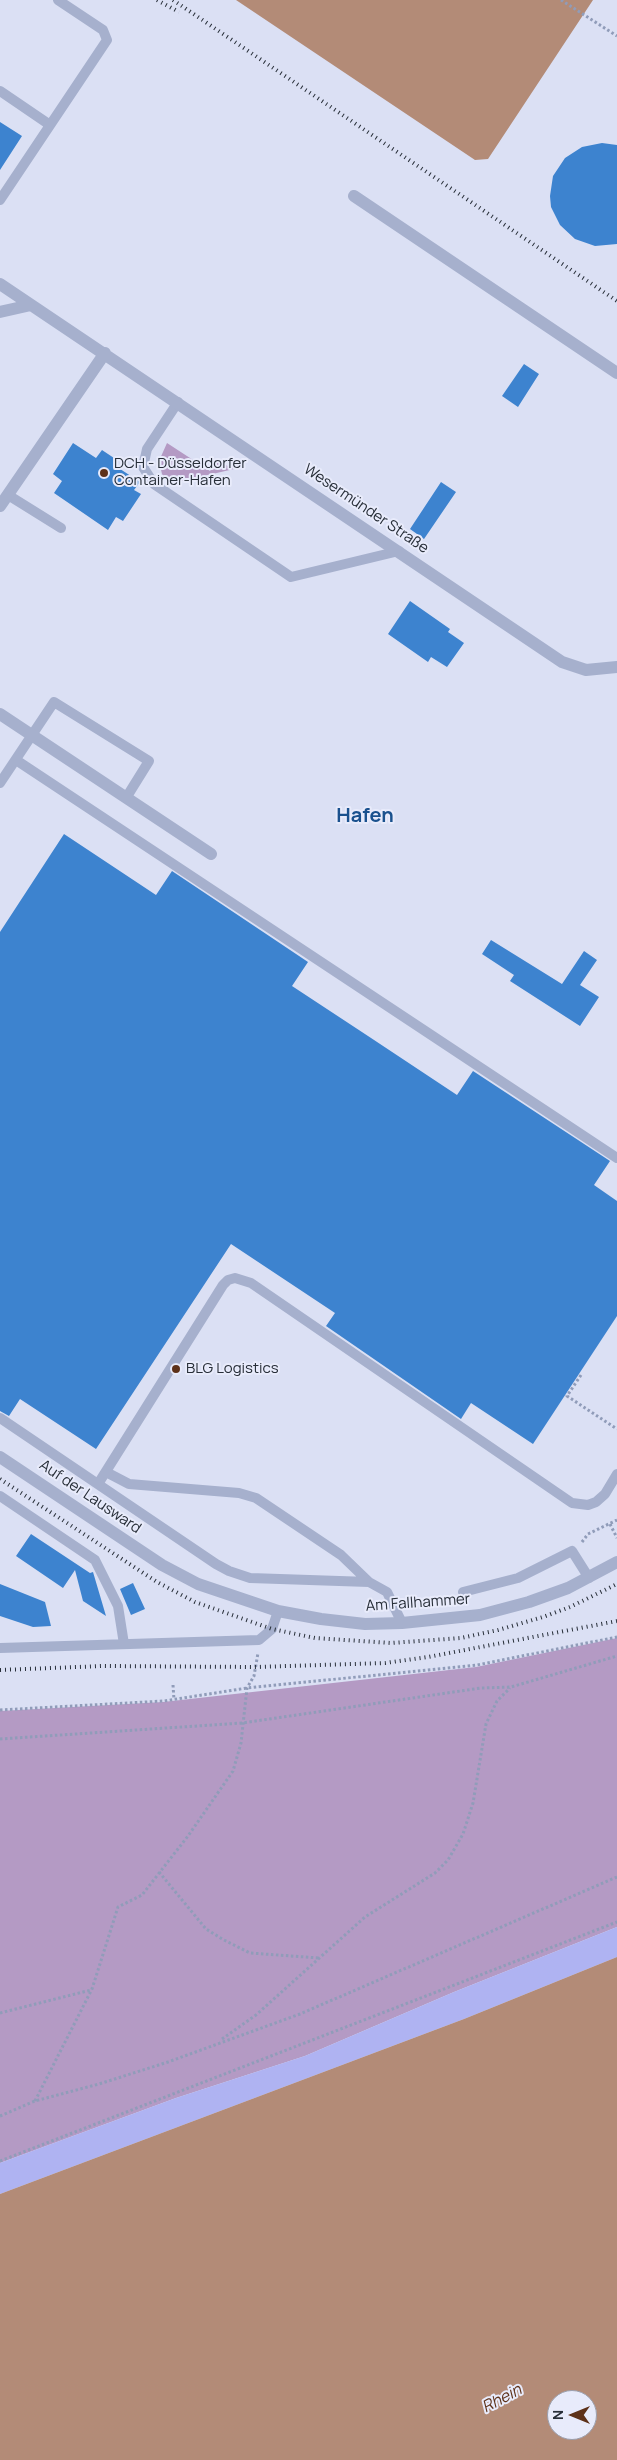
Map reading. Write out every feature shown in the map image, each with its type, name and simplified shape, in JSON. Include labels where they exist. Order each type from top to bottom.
[{"type":"street","points":[[354,196],[617,373]]},
{"type":"street","name":"Wesermünder Straße","points":[[0,284],[562,662],[586,670],[617,666]]},
{"type":"street","points":[[0,312],[30,305]]},
{"type":"street","points":[[0,506],[104,353]]},
{"type":"street","points":[[1,716],[211,854]]},
{"type":"street","name":"Auf der Lausward","points":[[0,1456],[162,1565]]},
{"type":"street","name":"Am Fallhammer","points":[[162,1565],[198,1584],[278,1611],[340,1622],[402,1623],[480,1615],[529,1602],[590,1578],[617,1562]]},
{"type":"lane","points":[[0,200],[107,40],[103,30],[58,0]]},
{"type":"lane","points":[[0,91],[50,125]]},
{"type":"lane","points":[[178,402],[147,449],[143,467],[154,484],[283,572],[291,577],[399,551]]},
{"type":"lane","points":[[8,495],[61,528]]},
{"type":"lane","points":[[0,783],[54,702],[149,761],[126,798]]},
{"type":"lane","points":[[16,760],[617,1158]]},
{"type":"lane","points":[[98,1484],[223,1285],[228,1280],[235,1278],[251,1283],[572,1503],[588,1505],[596,1502],[605,1494],[617,1474]]},
{"type":"lane","points":[[0,1418],[216,1564],[250,1578],[369,1582]]},
{"type":"lane","points":[[106,1472],[129,1484],[239,1493],[256,1498],[341,1555],[369,1582],[387,1592],[402,1623]]},
{"type":"lane","points":[[0,1496],[95,1560],[118,1606],[124,1644]]},
{"type":"lane","points":[[463,1592],[518,1578],[572,1551],[590,1578]]},
{"type":"lane","points":[[0,1648],[259,1640],[272,1629],[278,1611]]},
{"type":"path","points":[[561,0],[617,36]]},
{"type":"path","points":[[581,1375],[567,1396],[617,1429]]},
{"type":"path","points":[[572,1551],[580,1546],[588,1534],[617,1520]]},
{"type":"path","points":[[610,1524],[617,1538]]},
{"type":"path","points":[[0,1710],[174,1700],[247,1688],[477,1665],[617,1636]]},
{"type":"path","points":[[35,2101],[92,1989],[118,1907],[142,1895],[188,1836],[233,1771],[241,1743],[247,1688],[254,1676],[259,1640]]},
{"type":"path","points":[[0,1739],[242,1723],[481,1688],[511,1687],[617,1656]]},
{"type":"path","points":[[173,1685],[174,1700]]},
{"type":"path","points":[[219,2042],[256,2015],[366,1917],[435,1873],[448,1860],[463,1834],[473,1803],[486,1724],[497,1700],[511,1687]]},
{"type":"path","points":[[159,1872],[206,1929],[224,1940],[250,1952],[320,1958]]},
{"type":"path","points":[[0,2116],[35,2101],[99,2084],[168,2062],[300,2014],[617,1877]]},
{"type":"path","points":[[0,2162],[617,1922]]},
{"type":"path","points":[[0,2013],[92,1989]]},
{"type":"shaded area","points":[[167,443],[210,471],[218,461],[234,469],[169,484],[162,474],[159,461]]},
{"type":"shaded area","points":[[617,1638],[617,1927],[454,1992],[305,2056],[176,2098],[0,2163],[0,1711],[163,1702],[476,1667]]},
{"type":"sand","points":[[617,1927],[617,1957],[464,2019],[0,2194],[0,2163],[176,2098],[305,2056],[454,1992]]},
{"type":"water","points":[[236,0],[593,0],[488,159],[475,160]]},
{"type":"water","name":"Rhein","points":[[617,1957],[617,2460],[0,2460],[0,2194],[464,2019]]},
{"type":"building","points":[[0,122],[22,136],[0,170]]},
{"type":"building","points":[[602,143],[617,145],[617,244],[595,246],[575,239],[560,225],[551,207],[550,196],[553,176],[565,158],[582,147]]},
{"type":"building","points":[[524,364],[539,374],[518,407],[502,396]]},
{"type":"building","points":[[73,443],[96,458],[102,450],[117,460],[114,465],[140,482],[134,490],[141,494],[123,521],[116,517],[108,530],[54,493],[62,481],[53,474]]},
{"type":"building","points":[[441,482],[456,492],[424,539],[410,529]]},
{"type":"building","points":[[410,601],[450,629],[448,632],[464,643],[447,667],[431,657],[428,662],[388,634]]},
{"type":"building","points":[[64,834],[156,895],[172,871],[308,962],[292,986],[457,1095],[473,1071],[610,1161],[594,1185],[617,1201],[617,1316],[533,1444],[471,1403],[461,1419],[326,1326],[335,1313],[231,1244],[96,1449],[20,1399],[9,1416],[0,1411],[0,932]]},
{"type":"building","points":[[491,940],[562,984],[584,951],[597,960],[580,985],[599,997],[580,1026],[510,981],[514,975],[482,954]]},
{"type":"building","points":[[31,1534],[90,1573],[93,1572],[106,1616],[83,1601],[75,1570],[63,1588],[16,1556]]},
{"type":"building","points":[[133,1583],[145,1609],[131,1615],[120,1589]]},
{"type":"building","points":[[0,1584],[45,1602],[51,1626],[33,1627],[0,1616]]},
{"type":"railway","points":[[157,0],[179,12]]},
{"type":"railway","points":[[173,0],[617,301]]},
{"type":"railway","points":[[0,1479],[157,1582],[195,1602],[272,1629],[315,1638],[391,1643],[461,1638],[543,1617],[570,1607],[617,1584]]},
{"type":"railway","points":[[0,1670],[103,1666],[256,1667],[385,1663],[428,1657],[617,1621]]},
{"type":"place","name":"DCH - Düsseldorfer Container-Hafen","points":[[104,473]]},
{"type":"place","name":"BLG Logistics","points":[[176,1369]]},
{"type":"district","name":"Hafen","points":[[365,816]]}]
